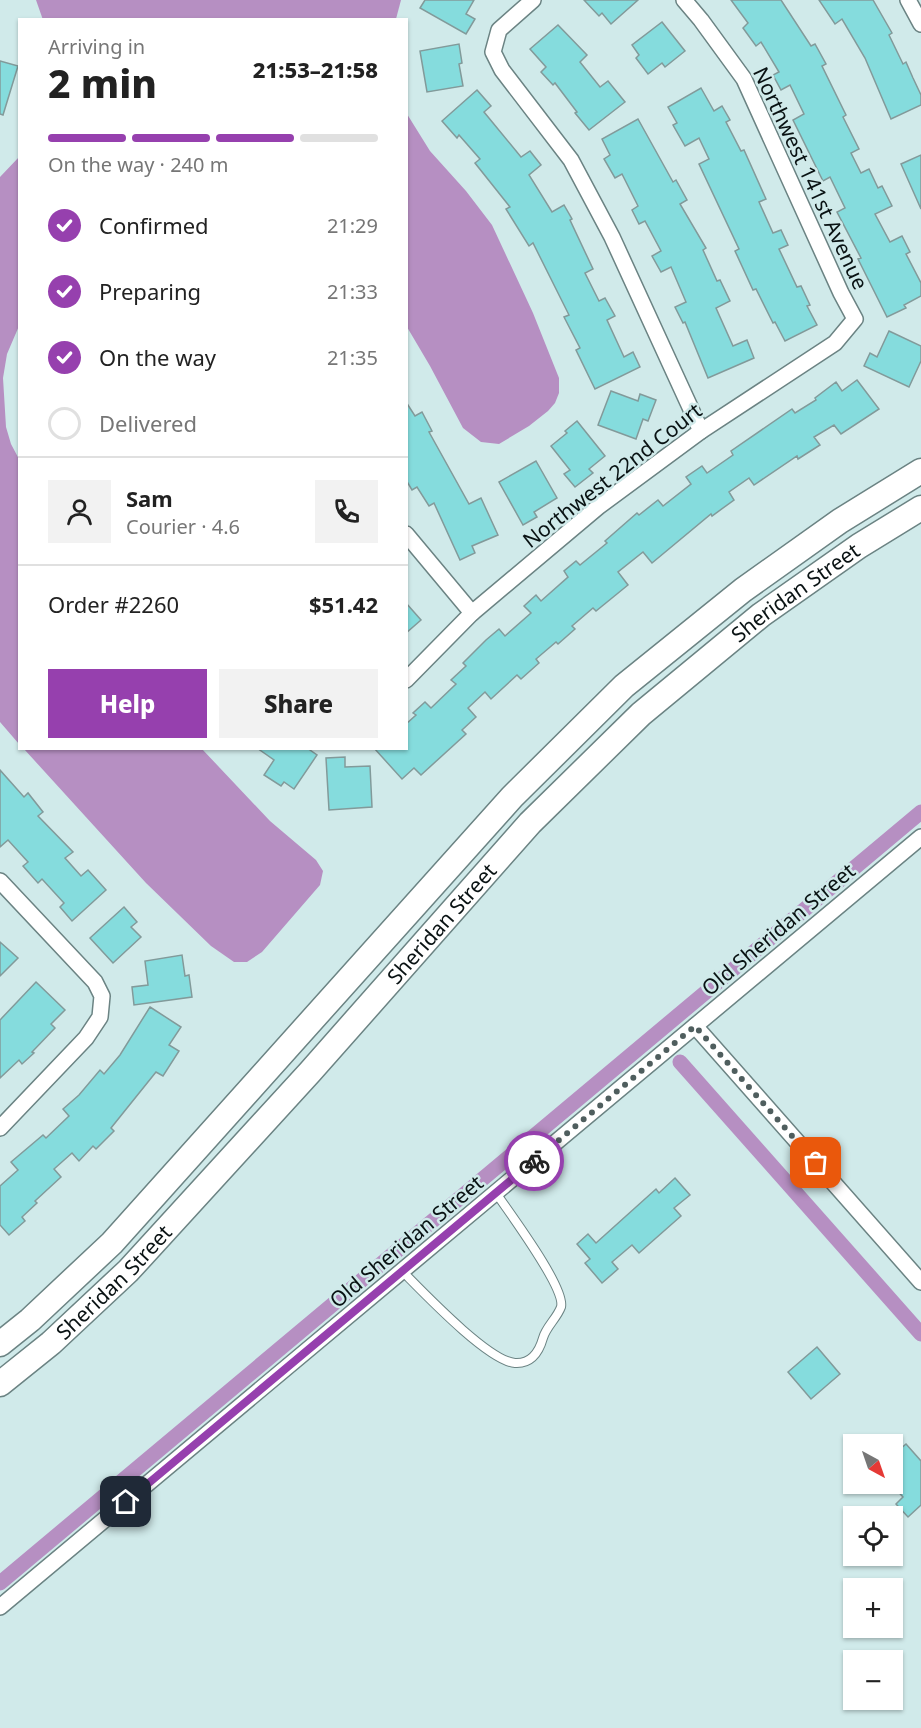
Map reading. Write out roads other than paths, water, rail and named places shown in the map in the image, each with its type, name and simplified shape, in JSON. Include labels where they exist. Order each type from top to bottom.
[{"type":"main road","name":"Sheridan Street","points":[[0,1344],[30,1320],[112,1243],[512,797],[624,686],[743,590],[840,521],[921,471]]},
{"type":"main road","name":"Sheridan Street","points":[[0,1384],[51,1343],[128,1271],[310,1072],[530,823],[641,714],[761,615],[859,546],[921,508]]},
{"type":"street","points":[[533,0],[499,30],[493,52],[502,70],[571,160],[612,237],[701,431]]},
{"type":"street","name":"Northwest 141st Avenue","points":[[684,0],[744,79],[855,319]]},
{"type":"street","points":[[908,0],[921,24]]},
{"type":"street","name":"Northwest 22nd Court","points":[[408,678],[472,613],[598,507],[701,431],[835,344],[855,319]]},
{"type":"street","points":[[408,536],[472,613]]},
{"type":"street","name":"Old Sheridan Street","points":[[0,1607],[921,837]]},
{"type":"street","points":[[0,881],[95,982],[102,996],[100,1017],[86,1038],[0,1128]]},
{"type":"street","points":[[695,1026],[921,1282]]},
{"type":"lane","points":[[402,1271],[464,1332],[494,1354],[514,1363],[532,1359],[540,1350],[544,1335],[561,1306],[561,1295],[538,1255],[496,1193]]},
{"type":"waterway","points":[[0,1583],[921,812]]},
{"type":"waterway","points":[[680,1062],[921,1334]]}]
